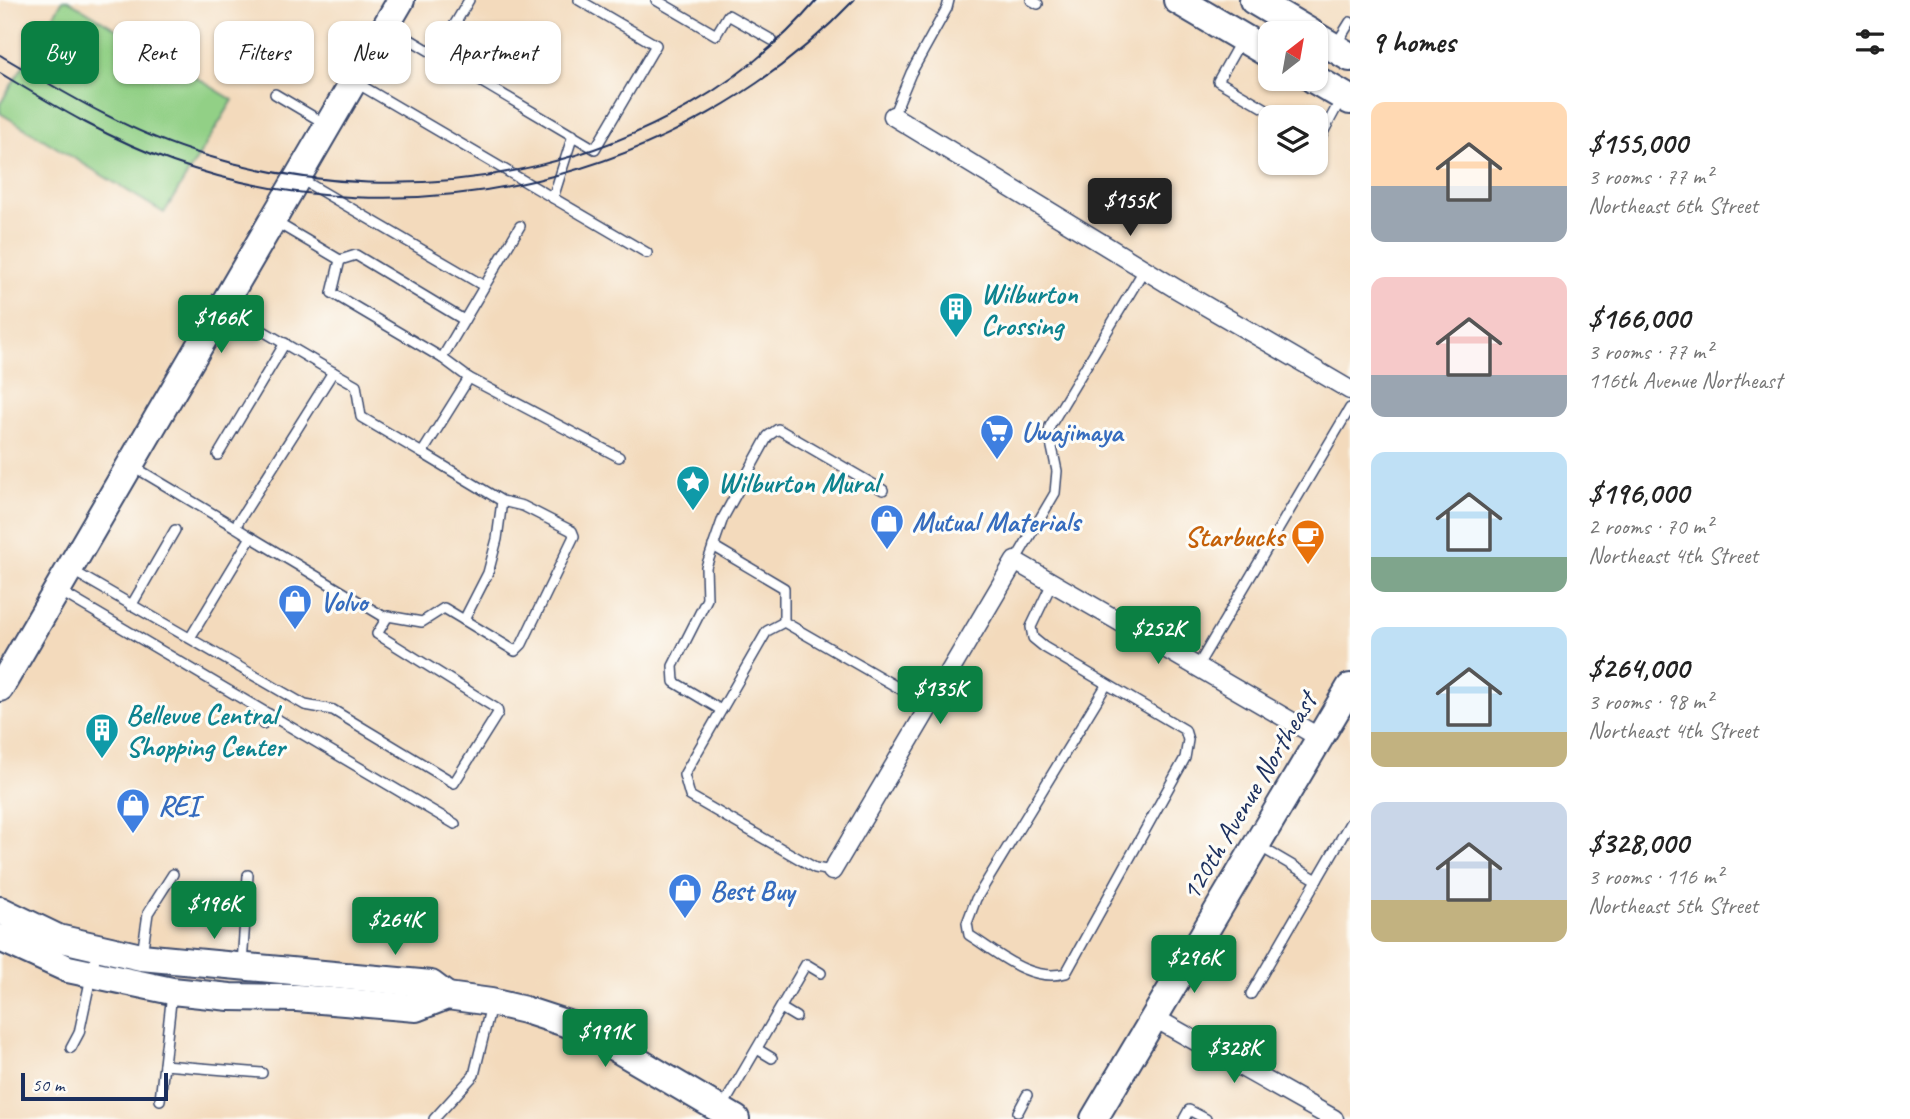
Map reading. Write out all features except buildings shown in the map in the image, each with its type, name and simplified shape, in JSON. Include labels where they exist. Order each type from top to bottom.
[{"type":"main road","points":[[389,21],[401,0]]},
{"type":"main road","points":[[1178,0],[1258,47]]},
{"type":"main road","points":[[1254,0],[1290,21]]},
{"type":"main road","points":[[0,688],[352,84]]},
{"type":"main road","points":[[1328,87],[1347,98]]},
{"type":"main road","name":"120th Avenue Northeast","points":[[1094,1119],[1320,738],[1347,700]]},
{"type":"main road","points":[[0,910],[58,938],[141,957],[431,984],[447,996]]},
{"type":"main road","points":[[0,938],[68,969],[172,991],[416,1008],[447,996],[491,1002],[568,1024],[607,1042],[734,1116]]},
{"type":"street","points":[[893,116],[1144,270],[1350,390]]},
{"type":"street","points":[[832,871],[1015,561],[1320,738]]},
{"type":"street","points":[[1153,1017],[1312,1114],[1334,1119]]},
{"type":"lane","points":[[457,21],[469,0]]},
{"type":"lane","points":[[411,39],[596,149],[656,45],[579,0]]},
{"type":"lane","points":[[656,0],[716,35],[728,15],[772,40]]},
{"type":"lane","points":[[893,116],[911,73],[949,0]]},
{"type":"lane","points":[[1333,47],[1350,22]]},
{"type":"lane","points":[[1242,37],[1218,81],[1259,105]]},
{"type":"lane","points":[[359,84],[647,254]]},
{"type":"lane","points":[[275,94],[328,125]]},
{"type":"lane","points":[[1328,126],[1347,98]]},
{"type":"lane","points":[[553,198],[573,135]]},
{"type":"lane","points":[[298,177],[484,286]]},
{"type":"lane","points":[[272,220],[340,260],[356,255],[464,320]]},
{"type":"lane","points":[[442,358],[520,226]]},
{"type":"lane","points":[[340,260],[332,293],[442,358],[469,378],[619,457]]},
{"type":"lane","points":[[1015,561],[1055,493],[1058,482],[1050,426],[1144,270]]},
{"type":"lane","points":[[63,579],[131,606],[305,705],[333,710],[452,781],[457,782],[498,713],[497,709],[377,634],[388,616],[422,622],[444,608],[515,651],[519,649],[573,541],[575,536],[572,531],[523,506],[502,501],[361,417],[356,386],[222,307]]},
{"type":"lane","points":[[218,455],[285,343]]},
{"type":"lane","points":[[235,527],[333,372]]},
{"type":"lane","points":[[422,453],[469,378]]},
{"type":"lane","points":[[1197,667],[1350,408]]},
{"type":"lane","points":[[721,710],[674,682],[673,666],[707,599],[706,567],[723,518],[768,436],[778,429],[883,490]]},
{"type":"lane","points":[[130,464],[386,618]]},
{"type":"lane","points":[[464,620],[488,573],[497,539],[502,501]]},
{"type":"lane","points":[[131,606],[175,530]]},
{"type":"lane","points":[[190,638],[251,537]]},
{"type":"lane","points":[[713,546],[784,588],[784,622]]},
{"type":"lane","points":[[63,579],[269,714],[455,824]]},
{"type":"lane","points":[[1052,583],[1031,627],[1033,638],[1185,730],[1188,740],[1185,758],[1066,973],[1052,976],[1034,974],[969,935],[967,923],[976,899],[1107,684]]},
{"type":"lane","points":[[784,622],[930,706]]},
{"type":"lane","points":[[784,622],[767,631],[684,775],[691,796],[815,868],[832,871]]},
{"type":"lane","points":[[263,724],[269,714]]},
{"type":"lane","points":[[1251,994],[1350,822]]},
{"type":"lane","points":[[1257,845],[1317,880]]},
{"type":"lane","points":[[141,957],[148,913],[173,874]]},
{"type":"lane","points":[[241,967],[248,875]]},
{"type":"lane","points":[[71,1048],[79,1033],[97,946]]},
{"type":"lane","points":[[734,1116],[757,1049],[806,964],[821,974]]},
{"type":"lane","points":[[160,1100],[172,991]]},
{"type":"lane","points":[[434,1119],[474,1075],[491,1002]]},
{"type":"lane","points":[[781,1008],[796,1017]]},
{"type":"lane","points":[[757,1049],[772,1058]]},
{"type":"lane","points":[[164,1065],[262,1073]]},
{"type":"lane","points":[[1018,1112],[1027,1095]]},
{"type":"lane","points":[[1184,1119],[1189,1110],[1206,1119]]},
{"type":"green space","points":[[63,0],[68,0],[113,27],[113,84],[200,84],[200,80],[233,100],[164,213],[0,113],[0,104],[21,69],[21,84],[99,84],[99,21],[50,21]]},
{"type":"tram line","points":[[0,55],[124,124],[204,155],[285,174],[368,182],[451,180],[534,166],[614,142],[689,106],[757,59],[817,0]]},
{"type":"tram line","points":[[0,73],[106,133],[173,162],[262,186],[354,197],[446,195],[537,180],[625,153],[708,113],[785,62],[854,0]]},
{"type":"place","name":"Wilburton Crossing","points":[[956,339]]},
{"type":"place","name":"Uwajimaya","points":[[997,461]]},
{"type":"place","name":"Wilburton Mural","points":[[693,512]]},
{"type":"place","name":"Mutual Materials","points":[[887,551]]},
{"type":"place","name":"Starbucks","points":[[1308,566]]},
{"type":"place","name":"Volvo","points":[[295,631]]},
{"type":"place","name":"Bellevue Central Shopping Center","points":[[102,760]]},
{"type":"place","name":"REI","points":[[133,835]]},
{"type":"place","name":"Best Buy","points":[[685,920]]}]
